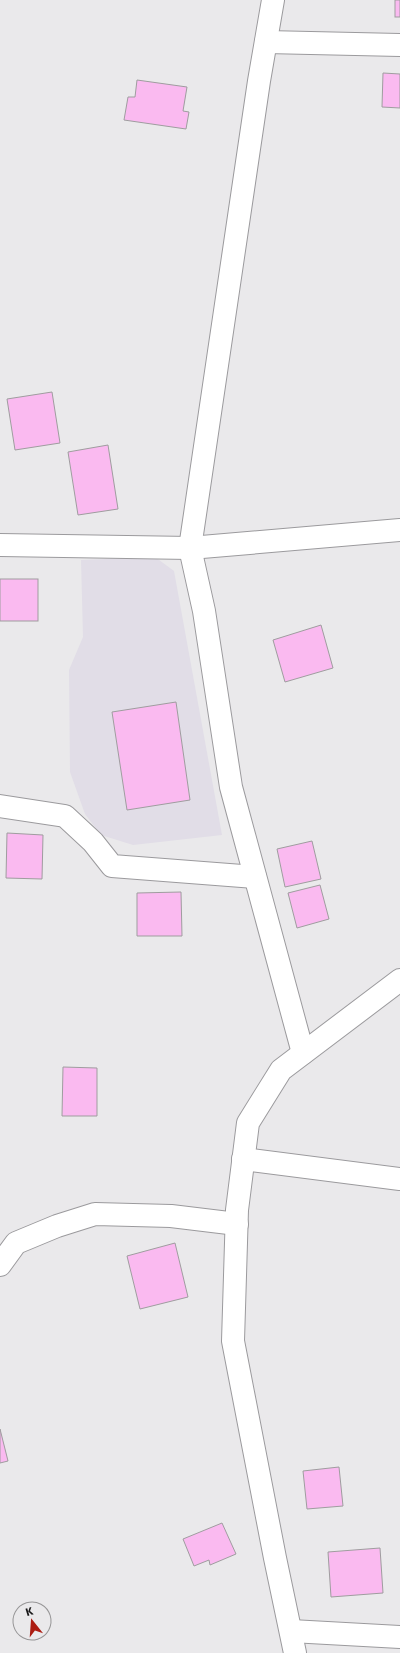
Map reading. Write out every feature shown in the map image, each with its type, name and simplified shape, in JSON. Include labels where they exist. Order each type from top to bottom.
[{"type":"street","points":[[273,0],[190,548],[204,611],[231,787],[303,1053]]},
{"type":"street","points":[[266,42],[400,45]]},
{"type":"street","points":[[0,545],[190,548],[400,530]]},
{"type":"street","points":[[0,806],[65,816],[93,842],[112,866],[255,877]]},
{"type":"street","points":[[295,1653],[233,1341],[237,1210],[248,1123],[281,1070],[400,980]]},
{"type":"street","points":[[243,1160],[400,1179]]},
{"type":"street","points":[[0,1266],[16,1243],[57,1226],[95,1214],[171,1216],[237,1224]]},
{"type":"street","points":[[291,1631],[400,1637]]},
{"type":"shaded area","points":[[155,557],[174,571],[222,835],[133,845],[101,835],[85,814],[70,772],[69,670],[83,637],[81,560]]},
{"type":"building","points":[[395,0],[400,0],[400,17],[395,17]]},
{"type":"building","points":[[383,73],[400,74],[400,108],[382,107]]},
{"type":"building","points":[[137,80],[187,87],[183,111],[189,112],[186,129],[124,120],[128,97],[135,97]]},
{"type":"building","points":[[52,392],[60,443],[15,450],[7,399]]},
{"type":"building","points":[[108,445],[118,509],[78,515],[68,452]]},
{"type":"building","points":[[0,579],[38,579],[38,621],[0,621]]},
{"type":"building","points":[[321,625],[333,668],[285,682],[273,640]]},
{"type":"building","points":[[176,702],[190,800],[127,810],[112,712]]},
{"type":"building","points":[[7,833],[43,835],[42,879],[6,878]]},
{"type":"building","points":[[312,841],[321,879],[285,887],[277,849]]},
{"type":"building","points":[[320,885],[329,919],[297,928],[288,893]]},
{"type":"building","points":[[181,892],[182,936],[137,936],[137,893]]},
{"type":"building","points":[[63,1067],[97,1068],[97,1116],[62,1116]]},
{"type":"building","points":[[175,1243],[188,1297],[140,1309],[127,1256]]},
{"type":"building","points":[[0,1429],[8,1461],[0,1463]]},
{"type":"building","points":[[339,1467],[343,1506],[307,1509],[303,1471]]},
{"type":"building","points":[[222,1523],[236,1554],[210,1565],[209,1560],[194,1566],[183,1539]]},
{"type":"building","points":[[380,1548],[383,1593],[331,1597],[328,1552]]}]
